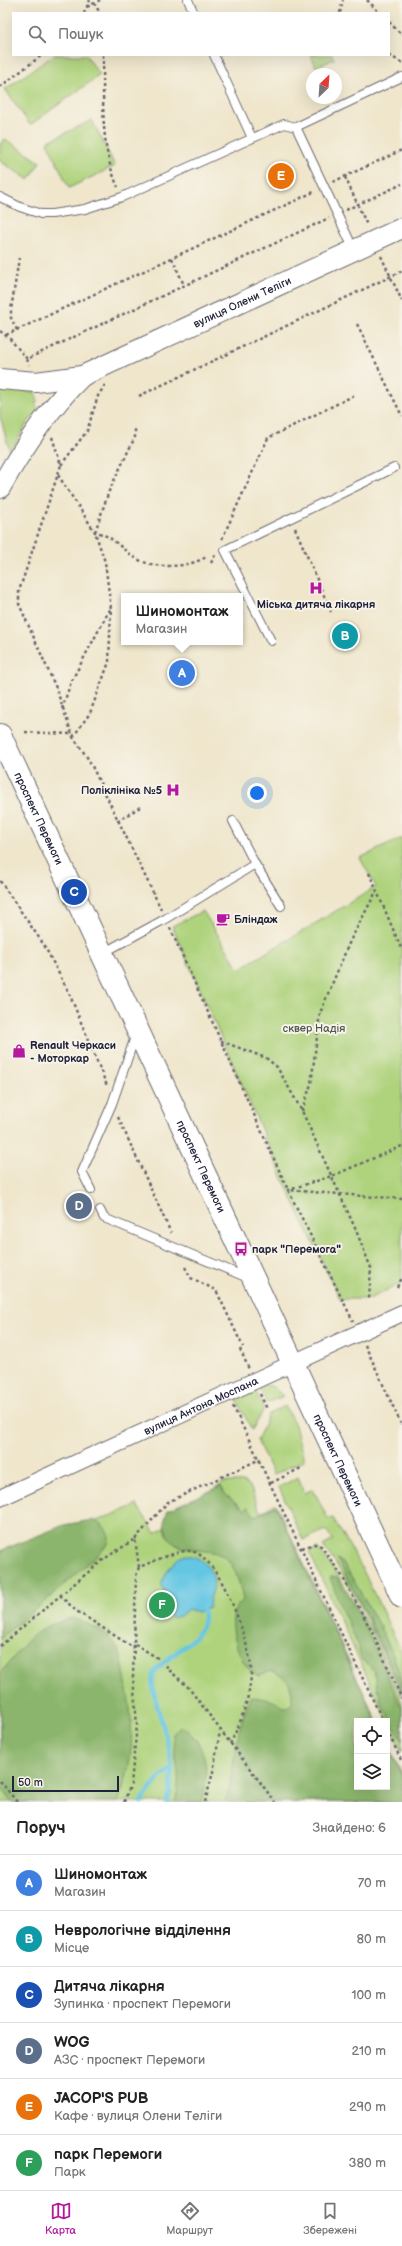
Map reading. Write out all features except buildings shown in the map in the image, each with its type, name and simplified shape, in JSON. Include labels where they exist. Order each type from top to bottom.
[{"type":"main road","name":"проспект Перемоги","points":[[0,735],[402,1597]]},
{"type":"street","name":"вулиця Олени Теліги","points":[[0,379],[36,382],[82,376],[402,228]]},
{"type":"street","name":"вулиця Олени Теліги","points":[[0,488],[29,438],[47,414],[82,376]]},
{"type":"street","name":"вулиця Антона Моспана","points":[[0,1498],[292,1362],[402,1313]]},
{"type":"lane","points":[[188,0],[194,12]]},
{"type":"lane","points":[[214,56],[252,138]]},
{"type":"lane","points":[[0,196],[20,207],[47,214],[85,209],[122,197],[284,124],[296,127],[402,77]]},
{"type":"lane","points":[[296,127],[354,250]]},
{"type":"lane","points":[[271,640],[225,550],[394,468]]},
{"type":"lane","points":[[233,821],[255,864],[281,906]]},
{"type":"lane","points":[[102,953],[165,919],[255,864]]},
{"type":"lane","points":[[91,1190],[82,1172],[112,1104],[137,1030]]},
{"type":"lane","points":[[100,1210],[104,1218],[255,1281]]},
{"type":"path","points":[[84,12],[90,0]]},
{"type":"path","points":[[87,7],[100,0]]},
{"type":"path","points":[[340,12],[343,0]]},
{"type":"path","points":[[367,0],[379,12]]},
{"type":"path","points":[[94,3],[99,12]]},
{"type":"path","points":[[390,23],[402,35]]},
{"type":"path","points":[[0,87],[41,56]]},
{"type":"path","points":[[103,56],[103,122],[110,169],[122,197]]},
{"type":"path","points":[[390,56],[402,62]]},
{"type":"path","points":[[6,335],[402,150]]},
{"type":"path","points":[[345,177],[367,226]]},
{"type":"path","points":[[27,359],[402,184]]},
{"type":"path","points":[[381,256],[402,301]]},
{"type":"path","points":[[17,330],[11,310],[19,258]]},
{"type":"path","points":[[172,258],[184,285]]},
{"type":"path","points":[[139,396],[402,271]]},
{"type":"path","points":[[357,324],[402,416]]},
{"type":"path","points":[[0,331],[6,335],[27,359],[36,382]]},
{"type":"path","points":[[107,383],[98,396],[87,431],[61,465],[19,591],[18,604],[56,688],[72,736],[88,760],[165,919],[288,1190],[340,1299],[359,1332],[402,1426]]},
{"type":"path","points":[[219,546],[268,438],[355,395]]},
{"type":"path","points":[[47,414],[61,465]]},
{"type":"path","points":[[95,532],[109,490],[135,437],[135,427]]},
{"type":"path","points":[[58,475],[95,532],[105,562],[111,609],[109,662],[90,713],[72,736]]},
{"type":"path","points":[[291,518],[331,612]]},
{"type":"path","points":[[95,532],[106,534],[143,563],[187,564],[198,562],[206,557]]},
{"type":"path","points":[[211,563],[216,553]]},
{"type":"path","points":[[62,709],[71,682],[111,609]]},
{"type":"path","points":[[25,732],[72,736]]},
{"type":"path","points":[[138,796],[151,788]]},
{"type":"path","points":[[117,821],[142,806]]},
{"type":"path","points":[[369,873],[402,950]]},
{"type":"path","points":[[0,881],[44,945],[69,994],[100,1066],[112,1104],[171,1233]]},
{"type":"path","points":[[302,1111],[311,1084],[320,1013],[350,941],[377,890]]},
{"type":"path","points":[[221,1041],[266,1058],[277,1067],[302,1111],[332,1176],[371,1268],[370,1299]]},
{"type":"path","points":[[288,1190],[332,1176],[402,1146]]},
{"type":"path","points":[[288,1190],[402,1199]]},
{"type":"path","points":[[185,1267],[191,1278],[216,1290],[243,1347]]},
{"type":"path","points":[[397,1287],[402,1278]]},
{"type":"path","points":[[226,1393],[260,1459],[382,1718]]},
{"type":"path","points":[[0,1646],[104,1559],[135,1540],[168,1502],[260,1459]]},
{"type":"path","points":[[271,1483],[304,1467]]},
{"type":"path","points":[[124,1802],[131,1784],[137,1725],[133,1677],[136,1576],[139,1567],[135,1540]]},
{"type":"path","points":[[302,1548],[314,1544],[321,1546],[342,1576],[371,1630],[402,1699]]},
{"type":"path","points":[[139,1567],[183,1551],[192,1552],[209,1562],[225,1589],[244,1638],[251,1669],[248,1689],[237,1730],[230,1744]]},
{"type":"path","points":[[60,1595],[76,1610],[134,1648]]},
{"type":"path","points":[[135,1644],[159,1659]]},
{"type":"path","points":[[166,1665],[188,1687],[275,1802]]},
{"type":"path","points":[[205,1802],[213,1772],[220,1731]]},
{"type":"path","points":[[390,1736],[402,1762]]},
{"type":"path","points":[[0,1781],[17,1802]]},
{"type":"green space","points":[[53,56],[87,56],[100,75],[30,125],[5,89]]},
{"type":"green space","points":[[311,56],[332,56],[334,59],[316,67]]},
{"type":"green space","points":[[92,120],[115,166],[69,188],[47,142]]},
{"type":"green space","points":[[5,139],[40,162],[29,180],[0,161],[0,146]]},
{"type":"green space","points":[[0,388],[35,392],[38,401],[35,403],[39,410],[28,422],[10,452],[0,416]]},
{"type":"green space","name":"сквер Надія","points":[[402,838],[402,1283],[369,1299],[340,1299],[288,1190],[172,926],[203,911],[239,969],[376,887],[360,858]]},
{"type":"green space","points":[[258,1386],[272,1386],[283,1396],[267,1403]]},
{"type":"green space","points":[[254,1387],[264,1409],[252,1430],[236,1399],[238,1395]]},
{"type":"green space","points":[[285,1406],[295,1425],[304,1460],[273,1475],[257,1440],[269,1414]]},
{"type":"green space","points":[[298,1477],[305,1493],[313,1489],[328,1519],[333,1518],[362,1568],[402,1653],[402,1696],[357,1600],[323,1546],[333,1540],[326,1530],[303,1540],[279,1487]]},
{"type":"green space","points":[[242,1482],[250,1486],[260,1512],[276,1504],[376,1718],[354,1718],[354,1790],[390,1790],[390,1748],[402,1774],[402,1802],[0,1802],[0,1559],[137,1505],[155,1533],[183,1518],[222,1483]]},
{"type":"green space","points":[[221,1486],[225,1494],[244,1509],[248,1507],[255,1516],[276,1506],[375,1718],[354,1718],[354,1790],[390,1790],[390,1751],[402,1777],[402,1802],[226,1802],[238,1735],[251,1697],[270,1700],[285,1707],[292,1704],[292,1692],[288,1683],[282,1676],[271,1671],[259,1676],[252,1672],[247,1666],[241,1657],[234,1637],[233,1618],[235,1610],[243,1600],[238,1578],[233,1568],[227,1559],[220,1555],[212,1552],[186,1549],[178,1546],[172,1541],[167,1534],[164,1522],[168,1510]]},
{"type":"green space","points":[[92,1520],[104,1527],[108,1533],[109,1541],[107,1546],[49,1598],[0,1638],[0,1551],[64,1525]]},
{"type":"green space","points":[[318,1548],[340,1578],[371,1631],[402,1702],[402,1752],[390,1726],[390,1718],[386,1718],[309,1552]]},
{"type":"green space","points":[[337,1559],[344,1564],[388,1644],[400,1677],[402,1691],[363,1607]]},
{"type":"green space","points":[[330,1577],[337,1577],[361,1618],[402,1708],[402,1741],[381,1702],[374,1670],[362,1660],[355,1638],[341,1608]]},
{"type":"green space","points":[[73,1618],[84,1622],[110,1638],[117,1647],[121,1657],[131,1715],[130,1757],[124,1786],[118,1802],[11,1802],[0,1785],[0,1673],[30,1638],[47,1627]]},
{"type":"green space","points":[[180,1726],[189,1732],[196,1740],[204,1759],[206,1780],[202,1802],[175,1802],[178,1776],[173,1734]]},
{"type":"water","points":[[185,1555],[197,1558],[211,1571],[214,1584],[213,1590],[209,1608],[197,1612],[188,1609],[180,1616],[172,1618],[167,1614],[172,1599],[167,1595],[161,1585],[173,1563]]},
{"type":"waterway","points":[[167,1802],[172,1778],[172,1766],[168,1744],[154,1691],[153,1674],[159,1666],[186,1645],[201,1630],[204,1620],[203,1610]]},
{"type":"waterway","points":[[141,1802],[160,1777],[171,1769]]},
{"type":"place","name":"JACOP'S PUB","points":[[281,176]]},
{"type":"place","name":"Міська дитяча лікарня","points":[[316,588]]},
{"type":"place","name":"Неврологічне відділення","points":[[345,636]]},
{"type":"place","name":"Шиномонтаж","points":[[182,673]]},
{"type":"place","name":"Поліклініка №5","points":[[173,790]]},
{"type":"place","name":"Дитяча лікарня","points":[[74,892]]},
{"type":"place","name":"Бліндаж","points":[[223,919]]},
{"type":"place","name":"Renault Черкаси - Моторкар","points":[[19,1051]]},
{"type":"place","name":"WOG","points":[[79,1206]]},
{"type":"place","name":"парк \"Перемога\"","points":[[241,1249]]},
{"type":"place","name":"парк Перемоги","points":[[162,1605]]}]
